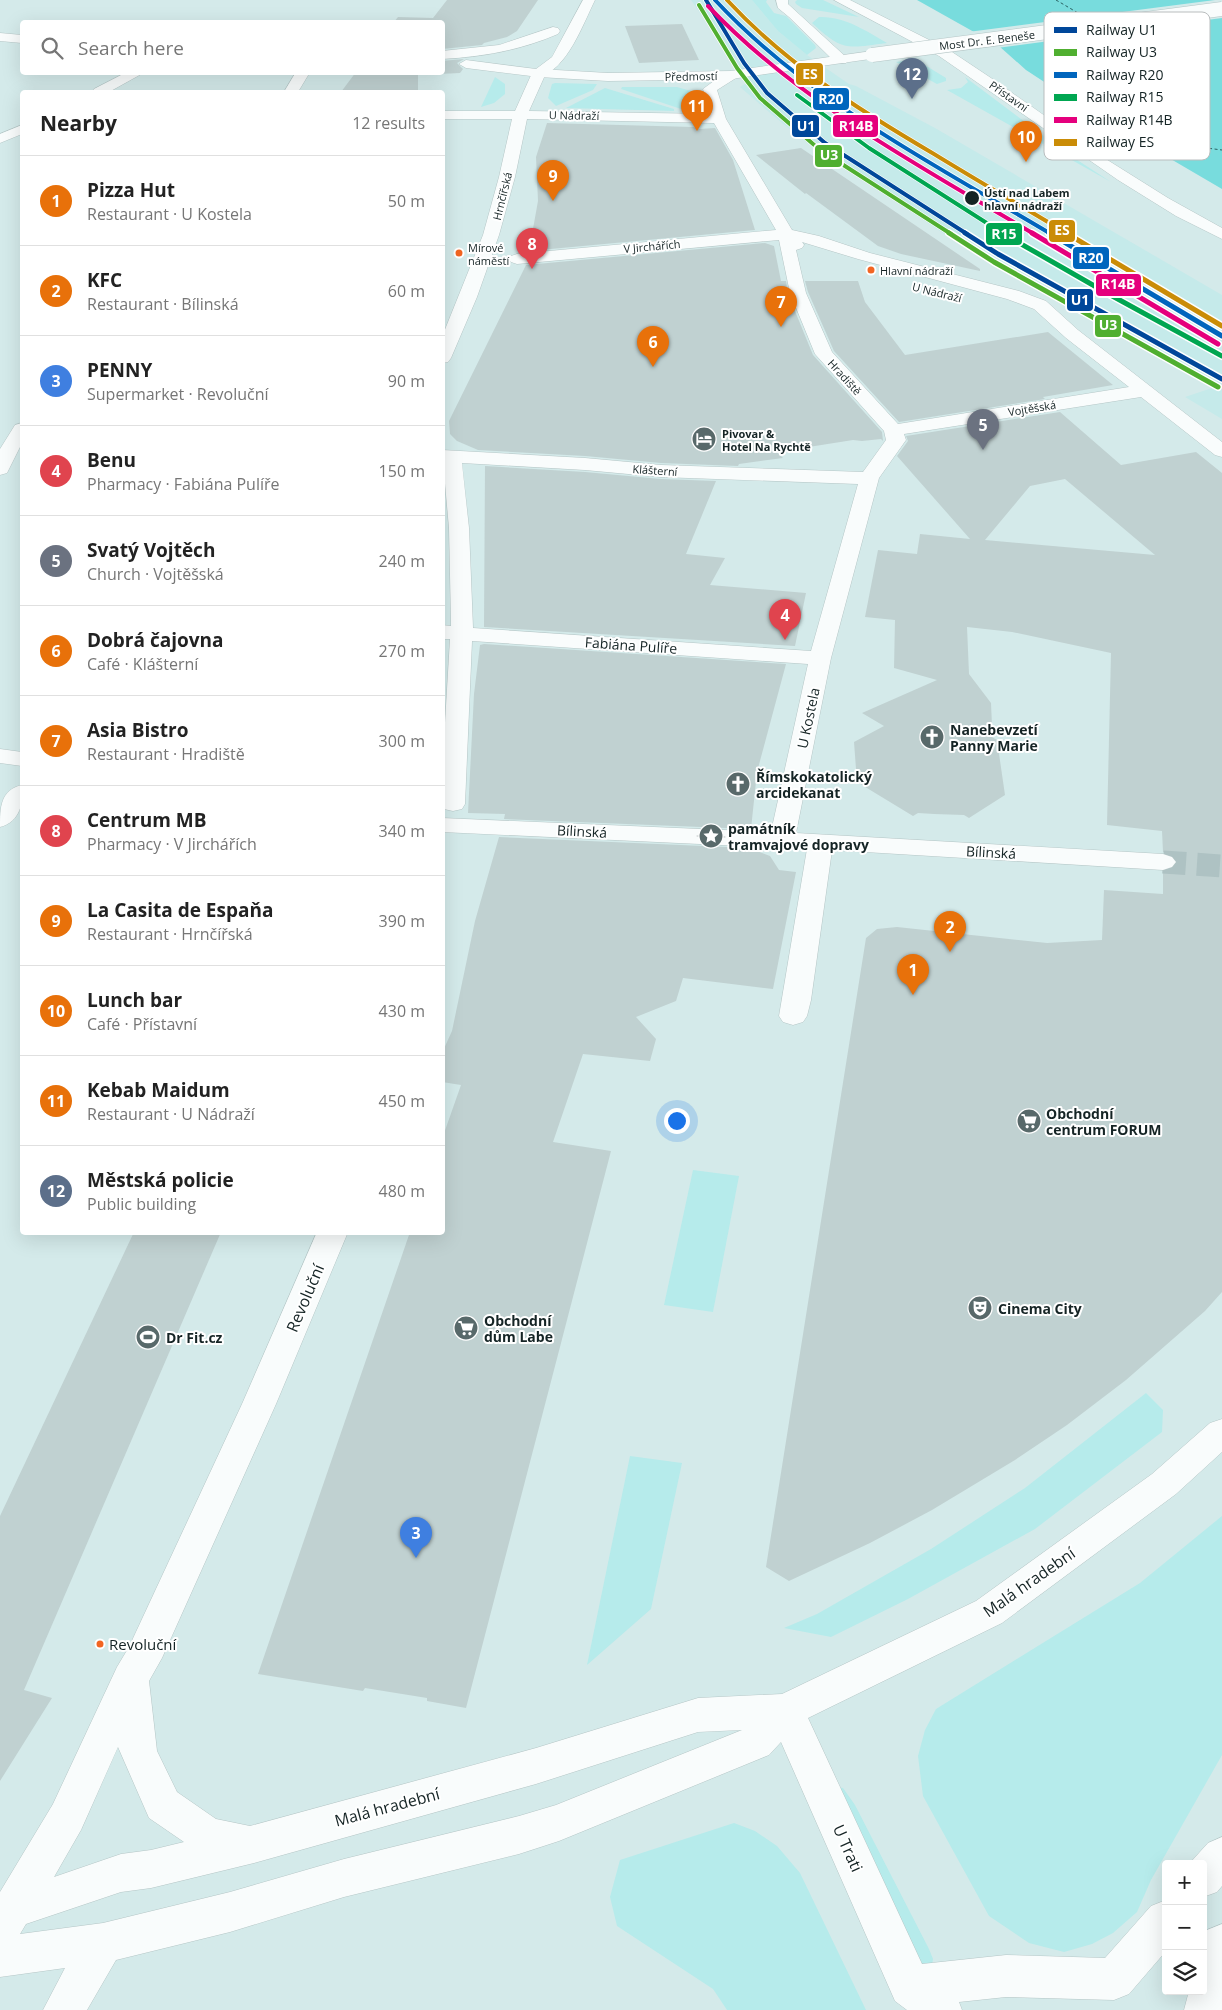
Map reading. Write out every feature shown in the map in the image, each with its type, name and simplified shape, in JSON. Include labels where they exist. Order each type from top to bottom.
[{"type":"street","points":[[520,115],[527,92],[539,73],[558,59],[589,0]]},
{"type":"street","points":[[782,0],[782,5],[794,14],[841,60]]},
{"type":"street","name":"Přístavní","points":[[840,0],[890,23],[956,60],[1044,122]]},
{"type":"street","name":"Přístavní","points":[[868,0],[944,39],[1000,73]]},
{"type":"street","name":"Most Dr. E. Beneše","points":[[1199,12],[1222,9]]},
{"type":"street","points":[[445,54],[479,52],[516,46],[555,27],[540,54],[539,73]]},
{"type":"street","name":"Most Dr. E. Beneše","points":[[872,55],[1044,32]]},
{"type":"street","points":[[0,37],[20,39]]},
{"type":"street","name":"Předmostí","points":[[445,61],[539,73],[608,77],[731,75],[872,55]]},
{"type":"street","points":[[103,90],[133,75]]},
{"type":"street","points":[[292,90],[301,75]]},
{"type":"street","points":[[731,75],[710,89],[719,119],[786,234],[794,244],[806,253]]},
{"type":"street","name":"U Nádraží","points":[[445,115],[719,119]]},
{"type":"street","name":"Hrnčířská","points":[[445,351],[488,247],[504,190],[520,115]]},
{"type":"street","points":[[0,139],[20,130]]},
{"type":"street","name":"Přístavní","points":[[1097,160],[1119,175],[1222,234]]},
{"type":"street","name":"U Nádraží","points":[[786,234],[812,239],[864,256],[1013,295],[1040,305],[1142,391]]},
{"type":"street","name":"V Jirchářích","points":[[518,259],[786,234]]},
{"type":"street","name":"Hradiště","points":[[786,234],[790,262],[798,293],[824,354],[892,430]]},
{"type":"street","name":"U Nádraží","points":[[999,308],[1046,320],[1066,328]]},
{"type":"street","points":[[1142,391],[1222,451]]},
{"type":"street","name":"Vojtěšská","points":[[892,430],[1142,391]]},
{"type":"street","points":[[869,478],[896,440],[892,430]]},
{"type":"street","points":[[1,462],[13,432]]},
{"type":"street","points":[[447,459],[459,528],[452,633],[448,814]]},
{"type":"street","name":"Klášterní","points":[[447,459],[585,464],[690,472],[869,478]]},
{"type":"street","name":"U Kostela","points":[[782,840],[820,658],[869,478]]},
{"type":"street","name":"Fabiána Pulíře","points":[[452,633],[820,658]]},
{"type":"street","points":[[0,756],[20,759]]},
{"type":"street","points":[[0,820],[20,795]]},
{"type":"street","name":"Bílinská","points":[[448,814],[782,840]]},
{"type":"street","points":[[782,840],[820,842],[817,873],[793,1016]]},
{"type":"street","name":"Bílinská","points":[[820,842],[1163,862]]},
{"type":"street","name":"Revoluční","points":[[6,1919],[68,1817],[130,1679],[143,1658],[255,1413],[332,1235]]},
{"type":"street","name":"Malá hradební","points":[[103,1943],[230,1912],[344,1878],[519,1835],[559,1823],[755,1743],[786,1711],[989,1612],[1164,1484],[1222,1432]]},
{"type":"street","points":[[130,1679],[138,1751],[163,1805],[208,1836],[254,1844]]},
{"type":"street","name":"Malá hradební","points":[[6,1919],[38,1902],[121,1873],[151,1869],[254,1844],[536,1766],[698,1715],[786,1711]]},
{"type":"street","name":"U Trati","points":[[786,1711],[919,2002],[1006,1976],[1114,1979],[1162,1925]]},
{"type":"street","points":[[1207,1873],[1222,1856]]},
{"type":"street","points":[[0,1957],[103,1943]]},
{"type":"street","points":[[64,2010],[103,1943]]},
{"type":"street","points":[[1205,2010],[1222,1944]]},
{"type":"shaded area","points":[[691,0],[752,0],[778,31],[807,55],[849,84],[935,128],[1222,295],[1222,419],[1185,397],[1212,388],[981,258],[811,146],[740,87],[748,82]]},
{"type":"shaded area","points":[[752,0],[767,0],[766,2],[774,13],[786,16],[816,48],[807,55],[778,31]]},
{"type":"shaded area","points":[[797,0],[823,0],[859,17],[802,8],[796,4]]},
{"type":"shaded area","points":[[819,17],[829,17],[846,22],[863,29],[887,43],[854,47],[846,46],[831,39],[812,23]]},
{"type":"shaded area","points":[[915,59],[946,78],[946,81],[937,84],[896,62]]},
{"type":"shaded area","points":[[495,77],[505,84],[505,94],[494,103],[481,107]]},
{"type":"shaded area","points":[[965,77],[1044,136],[1044,144],[947,90],[961,88],[968,82]]},
{"type":"shaded area","points":[[552,84],[597,84],[593,90],[556,106],[548,98]]},
{"type":"shaded area","points":[[622,87],[677,87],[691,91],[694,98],[691,106],[681,109],[621,89]]},
{"type":"shaded area","points":[[605,88],[674,109],[674,111],[566,108]]},
{"type":"shaded area","points":[[1072,160],[1077,160],[1111,182]]},
{"type":"shaded area","points":[[693,1170],[739,1176],[713,1312],[664,1305]]},
{"type":"shaded area","points":[[1146,1393],[1163,1410],[1162,1432],[1035,1529],[908,1599],[831,1637],[784,1628],[817,1614],[931,1549],[1025,1488]]},
{"type":"shaded area","points":[[630,1456],[682,1463],[651,1609],[587,1665]]},
{"type":"shaded area","points":[[1222,1516],[1222,1755],[1151,1880],[1137,1912],[1113,1933],[1092,1944],[1064,1952],[1029,1943],[989,1916],[923,1796],[918,1756],[925,1730],[936,1709],[1140,1583]]},
{"type":"shaded area","points":[[836,1787],[843,1788],[855,1805],[929,1949],[933,1959],[932,1966],[920,1967]]},
{"type":"shaded area","points":[[734,1823],[755,1831],[777,1846],[800,1873],[866,2010],[727,2010],[713,1989],[617,1926],[610,1897],[620,1860]]},
{"type":"water","points":[[917,0],[1222,0],[1222,189],[1172,160],[1210,160],[1210,12],[1044,12],[1044,82],[1026,70],[999,46]]},
{"type":"pier","points":[[1222,0],[1222,18],[1210,20],[1210,12],[1122,12]]},
{"type":"pier","points":[[1044,22],[1044,42],[997,48],[968,32]]},
{"type":"building","points":[[447,0],[538,0],[517,31],[507,37],[482,45],[445,49],[445,20],[396,20],[398,17],[433,18]]},
{"type":"building","points":[[682,24],[699,60],[639,63],[625,26]]},
{"type":"building","points":[[464,59],[457,63],[463,69],[460,73],[445,74],[445,61]]},
{"type":"building","points":[[354,75],[418,75],[418,90],[342,90]]},
{"type":"building","points":[[547,123],[715,128],[733,160],[755,230],[529,251],[538,201],[536,157]]},
{"type":"building","points":[[801,148],[980,269],[980,271],[901,254],[878,246],[805,194],[756,155]]},
{"type":"building","points":[[765,243],[774,246],[781,281],[786,281],[788,294],[813,355],[882,432],[883,441],[881,439],[853,440],[777,452],[783,458],[739,464],[738,466],[661,463],[585,456],[478,450],[457,441],[450,434],[449,421],[526,265]]},
{"type":"building","points":[[805,281],[858,281],[865,302],[905,355],[1048,332],[1113,385],[1043,397],[1045,399],[899,422],[834,351]]},
{"type":"building","name":"Obchodní centrum FORUM","points":[[1060,412],[1121,465],[1196,452],[1222,473],[1222,1292],[1205,1311],[1126,1380],[1067,1425],[1015,1460],[932,1510],[870,1543],[789,1581],[766,1567],[866,938],[877,929],[897,927],[1047,943],[1102,940],[1104,890],[1163,894],[1163,872],[1173,869],[1178,862],[1173,855],[1163,852],[1162,831],[1107,825],[1111,653],[1012,632],[967,627],[969,674],[991,703],[992,726],[985,733],[997,740],[1005,795],[969,818],[964,815],[918,813],[913,816],[857,782],[854,742],[884,726],[862,713],[937,680],[894,668],[895,620],[865,617],[878,550],[917,554],[920,534],[970,539],[897,456],[908,441],[906,436]],"holes":[[[1065,479],[1155,555],[985,540],[1030,486]]]},
{"type":"building","points":[[485,466],[661,479],[716,481],[686,554],[725,558],[710,585],[806,593],[795,646],[484,627]]},
{"type":"building","points":[[480,645],[786,664],[757,772],[751,829],[504,819],[505,814],[468,813],[474,694]]},
{"type":"building","points":[[499,837],[749,848],[770,856],[779,870],[796,872],[773,989],[683,978],[676,1001],[636,1017],[656,1039],[650,1061],[583,1054],[553,1142],[611,1151],[466,1708],[427,1701],[427,1698],[365,1688],[363,1691],[258,1674],[409,1235],[445,1235],[445,1130],[461,1085],[445,1082],[445,1046],[452,1031],[475,921]]},
{"type":"building","points":[[133,1235],[220,1235],[24,1690],[52,1698],[0,1781],[0,1516]]},
{"type":"ferry route","points":[[1056,0],[1076,12]]},
{"type":"ferry route","points":[[1210,148],[1222,150]]},
{"type":"tunnel","points":[[1163,862],[1222,866]]},
{"type":"tram line","points":[[697,836],[725,837]]},
{"type":"rail line","name":"U1","points":[[706,0],[744,63],[767,93],[825,143],[998,254],[1222,379]]},
{"type":"rail line","name":"R20","points":[[715,0],[774,57],[795,74],[862,120],[1222,336]]},
{"type":"rail line","name":"ES","points":[[727,0],[783,54],[890,128],[1222,326]]},
{"type":"rail line","name":"U3","points":[[699,5],[737,68],[760,98],[820,150],[994,262],[1218,387]]},
{"type":"rail line","name":"R14B","points":[[708,6],[768,63],[858,128],[1218,344]]},
{"type":"rail line","name":"R15","points":[[797,95],[869,148],[990,225],[1105,292],[1222,356]]},
{"type":"place","name":"Městská policie","points":[[912,99]]},
{"type":"place","name":"Kebab Maidum","points":[[697,131]]},
{"type":"place","name":"Lunch bar","points":[[1026,162]]},
{"type":"place","name":"Ústí nad Labem hlavní nádraží","points":[[972,198]]},
{"type":"place","name":"La Casita de Espaňa","points":[[553,201]]},
{"type":"place","name":"Mírové náměstí","points":[[459,253]]},
{"type":"place","name":"Centrum MB","points":[[532,269]]},
{"type":"place","name":"Hlavní nádraží","points":[[871,270]]},
{"type":"place","name":"Asia Bistro","points":[[781,327]]},
{"type":"place","name":"Dobrá čajovna","points":[[653,367]]},
{"type":"place","name":"Pivovar & Hotel Na Rychtě","points":[[704,439]]},
{"type":"place","name":"Svatý Vojtěch","points":[[983,450]]},
{"type":"place","name":"Benu","points":[[785,640]]},
{"type":"place","name":"Nanebevzetí Panny Marie","points":[[932,737]]},
{"type":"place","name":"Římskokatolický arcidekanat","points":[[738,784]]},
{"type":"place","name":"památník tramvajové dopravy","points":[[711,836]]},
{"type":"place","name":"KFC","points":[[950,952]]},
{"type":"place","name":"Pizza Hut","points":[[913,995]]},
{"type":"place","name":"Obchodní centrum FORUM","points":[[1029,1121]]},
{"type":"place","name":"Cinema City","points":[[980,1308]]},
{"type":"place","name":"Obchodní dům Labe","points":[[466,1328]]},
{"type":"place","name":"Dr Fit.cz","points":[[148,1337]]},
{"type":"place","name":"PENNY","points":[[416,1558]]},
{"type":"place","name":"Revoluční","points":[[100,1644]]}]
